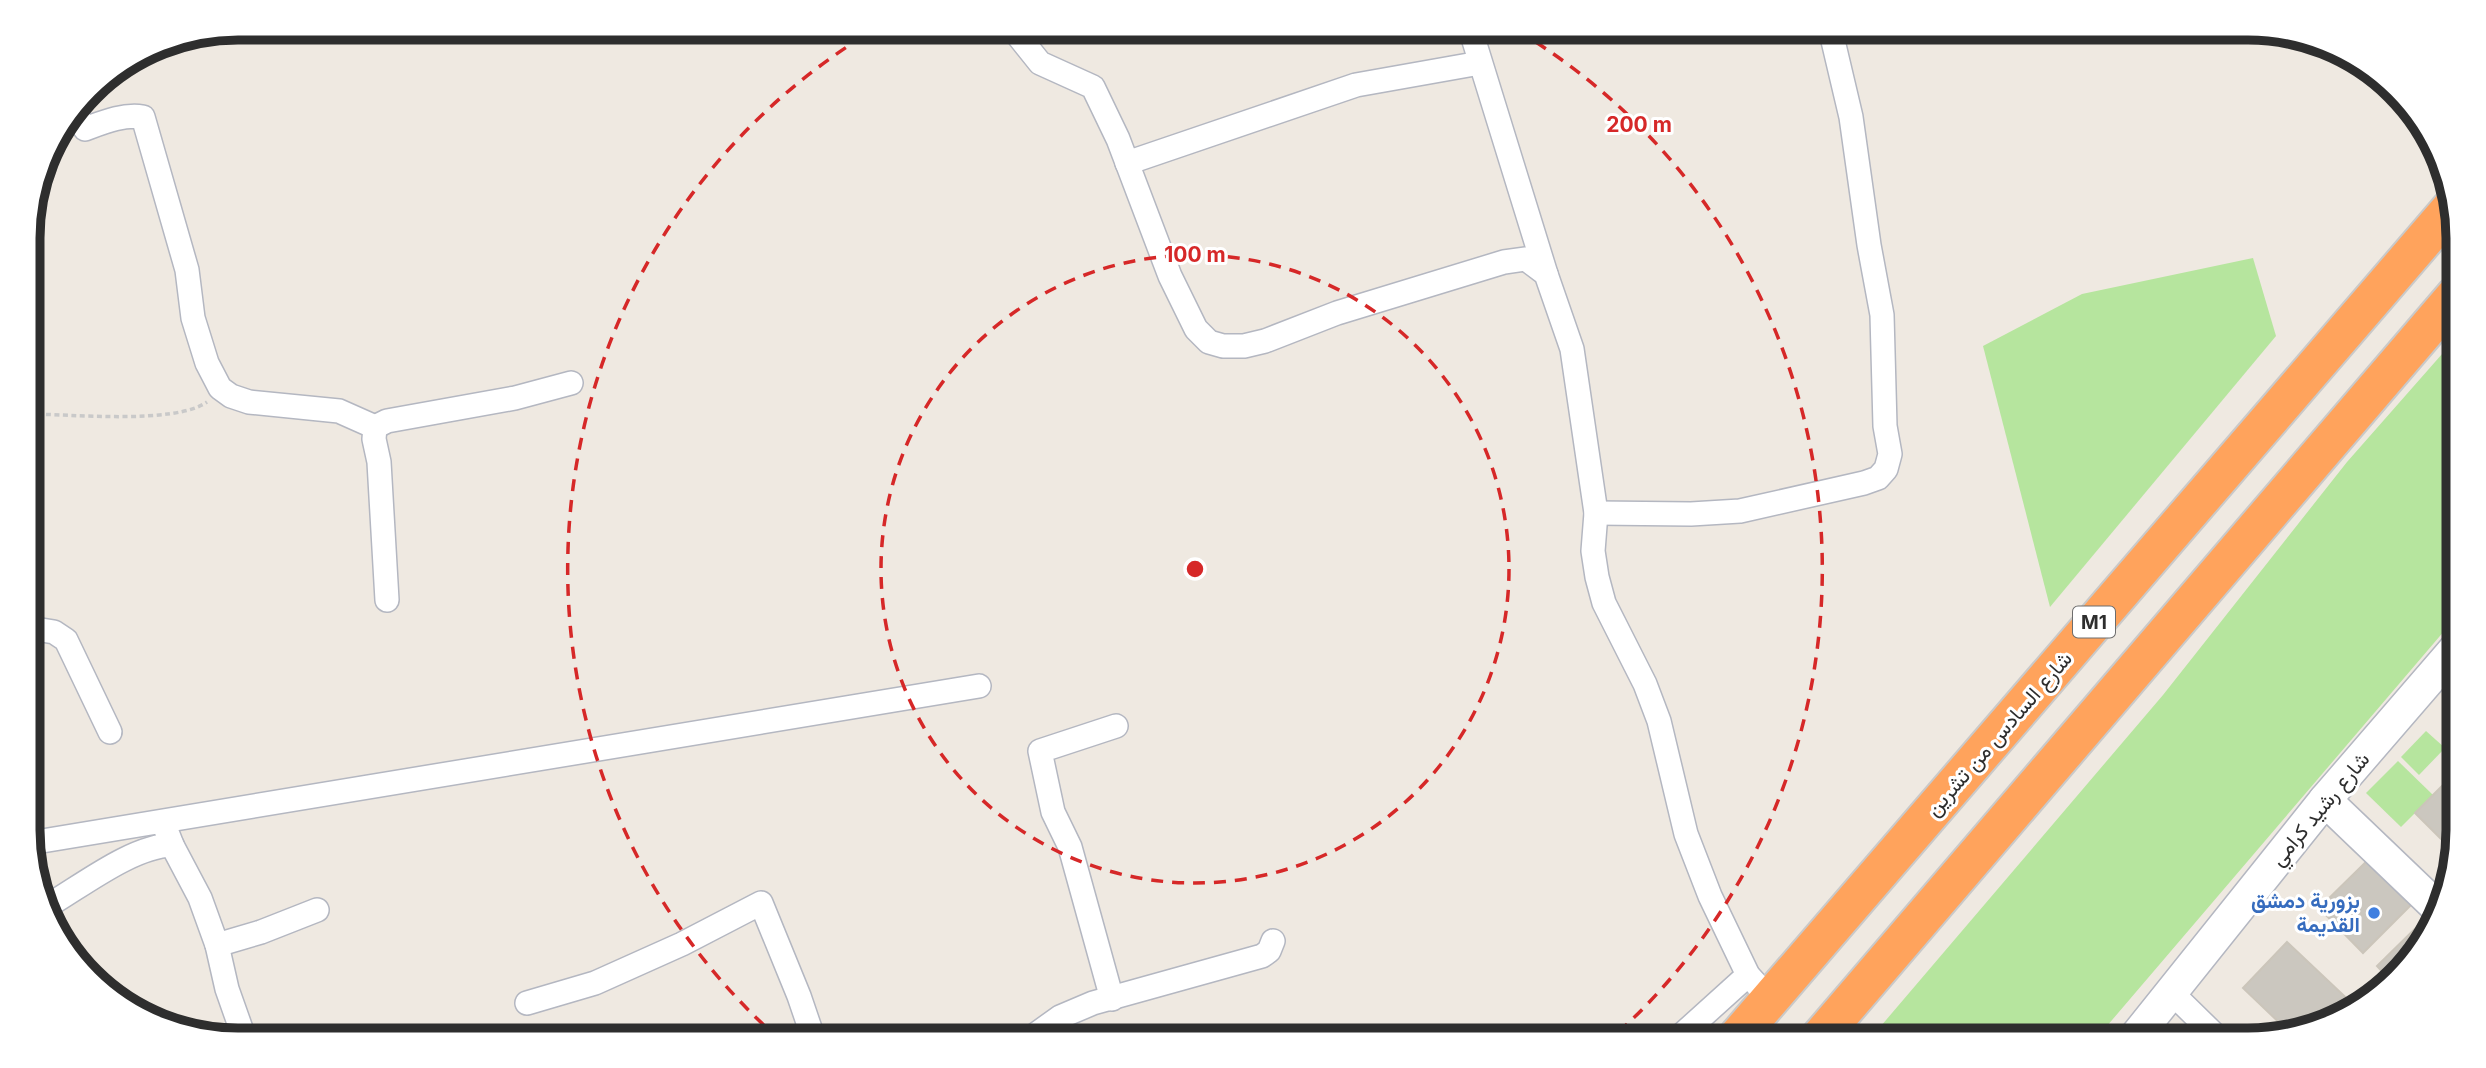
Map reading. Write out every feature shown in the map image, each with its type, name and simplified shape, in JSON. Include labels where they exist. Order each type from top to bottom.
[{"type":"highway","name":"شارع السادس من تشرين","points":[[1741,1027],[1759,987],[2444,216]]},
{"type":"highway","points":[[1837,1027],[2446,307]]},
{"type":"main road","name":"شارع رشيد كرامي","points":[[2144,1027],[2325,800],[2446,661]]},
{"type":"main road","points":[[2325,800],[2432,903]]},
{"type":"street","points":[[1474,40],[1572,349],[1596,513],[1593,551],[1597,577],[1605,603],[1645,684],[1659,721],[1686,834],[1721,922],[1759,987],[1696,1027]]},
{"type":"street","points":[[1596,513],[1691,514],[1740,511],[1864,483],[1878,478],[1886,469],[1890,454],[1885,426],[1882,315],[1851,117],[1833,40]]},
{"type":"street","points":[[1022,41],[1040,63],[1093,87],[1127,163],[1170,276],[1196,329],[1209,342],[1223,346],[1244,346],[1265,341],[1337,313],[1504,262],[1526,259],[1546,274]]},
{"type":"street","points":[[1127,163],[1356,85],[1480,63]]},
{"type":"street","points":[[80,120],[85,128],[134,115],[143,117],[187,270],[193,318],[207,363],[220,388],[231,396],[249,402],[339,411],[375,427]]},
{"type":"street","points":[[375,427],[387,421],[515,398],[571,383]]},
{"type":"street","points":[[375,427],[387,600]]},
{"type":"street","points":[[40,630],[54,632],[66,640],[110,732]]},
{"type":"street","points":[[41,840],[979,686]]},
{"type":"street","points":[[1112,999],[1070,847],[1053,812],[1040,751],[1116,726]]},
{"type":"street","points":[[163,822],[200,898],[241,1028]]},
{"type":"street","points":[[54,902],[140,851],[158,845],[172,845]]},
{"type":"street","points":[[527,1003],[595,984],[682,944],[761,902],[810,1028]]},
{"type":"street","points":[[216,945],[261,932],[317,910]]},
{"type":"street","points":[[1045,1028],[1060,1017],[1093,1003],[1262,956],[1269,951],[1273,942]]},
{"type":"street","points":[[2172,993],[2207,1027]]},
{"type":"path","points":[[41,414],[154,415],[187,410],[204,404],[220,388]]},
{"type":"green space","points":[[2253,258],[2276,336],[2050,607],[1983,346],[2082,294]]},
{"type":"green space","points":[[2446,350],[2446,629],[2106,1027],[1880,1027],[2163,695],[2347,462]]},
{"type":"green space","points":[[2426,731],[2445,748],[2419,775],[2401,757]]},
{"type":"green space","points":[[2398,761],[2433,795],[2401,827],[2366,793]]},
{"type":"building","points":[[2446,782],[2445,843],[2415,813]]},
{"type":"building","points":[[2370,858],[2414,902],[2363,953],[2319,908]]},
{"type":"building","points":[[2423,921],[2397,960],[2384,973],[2377,966]]},
{"type":"building","points":[[2287,942],[2348,1000],[2312,1017],[2281,1025],[2243,988]]},
{"type":"place","name":"بزورية دمشق القديمة","points":[[2374,913]]}]
